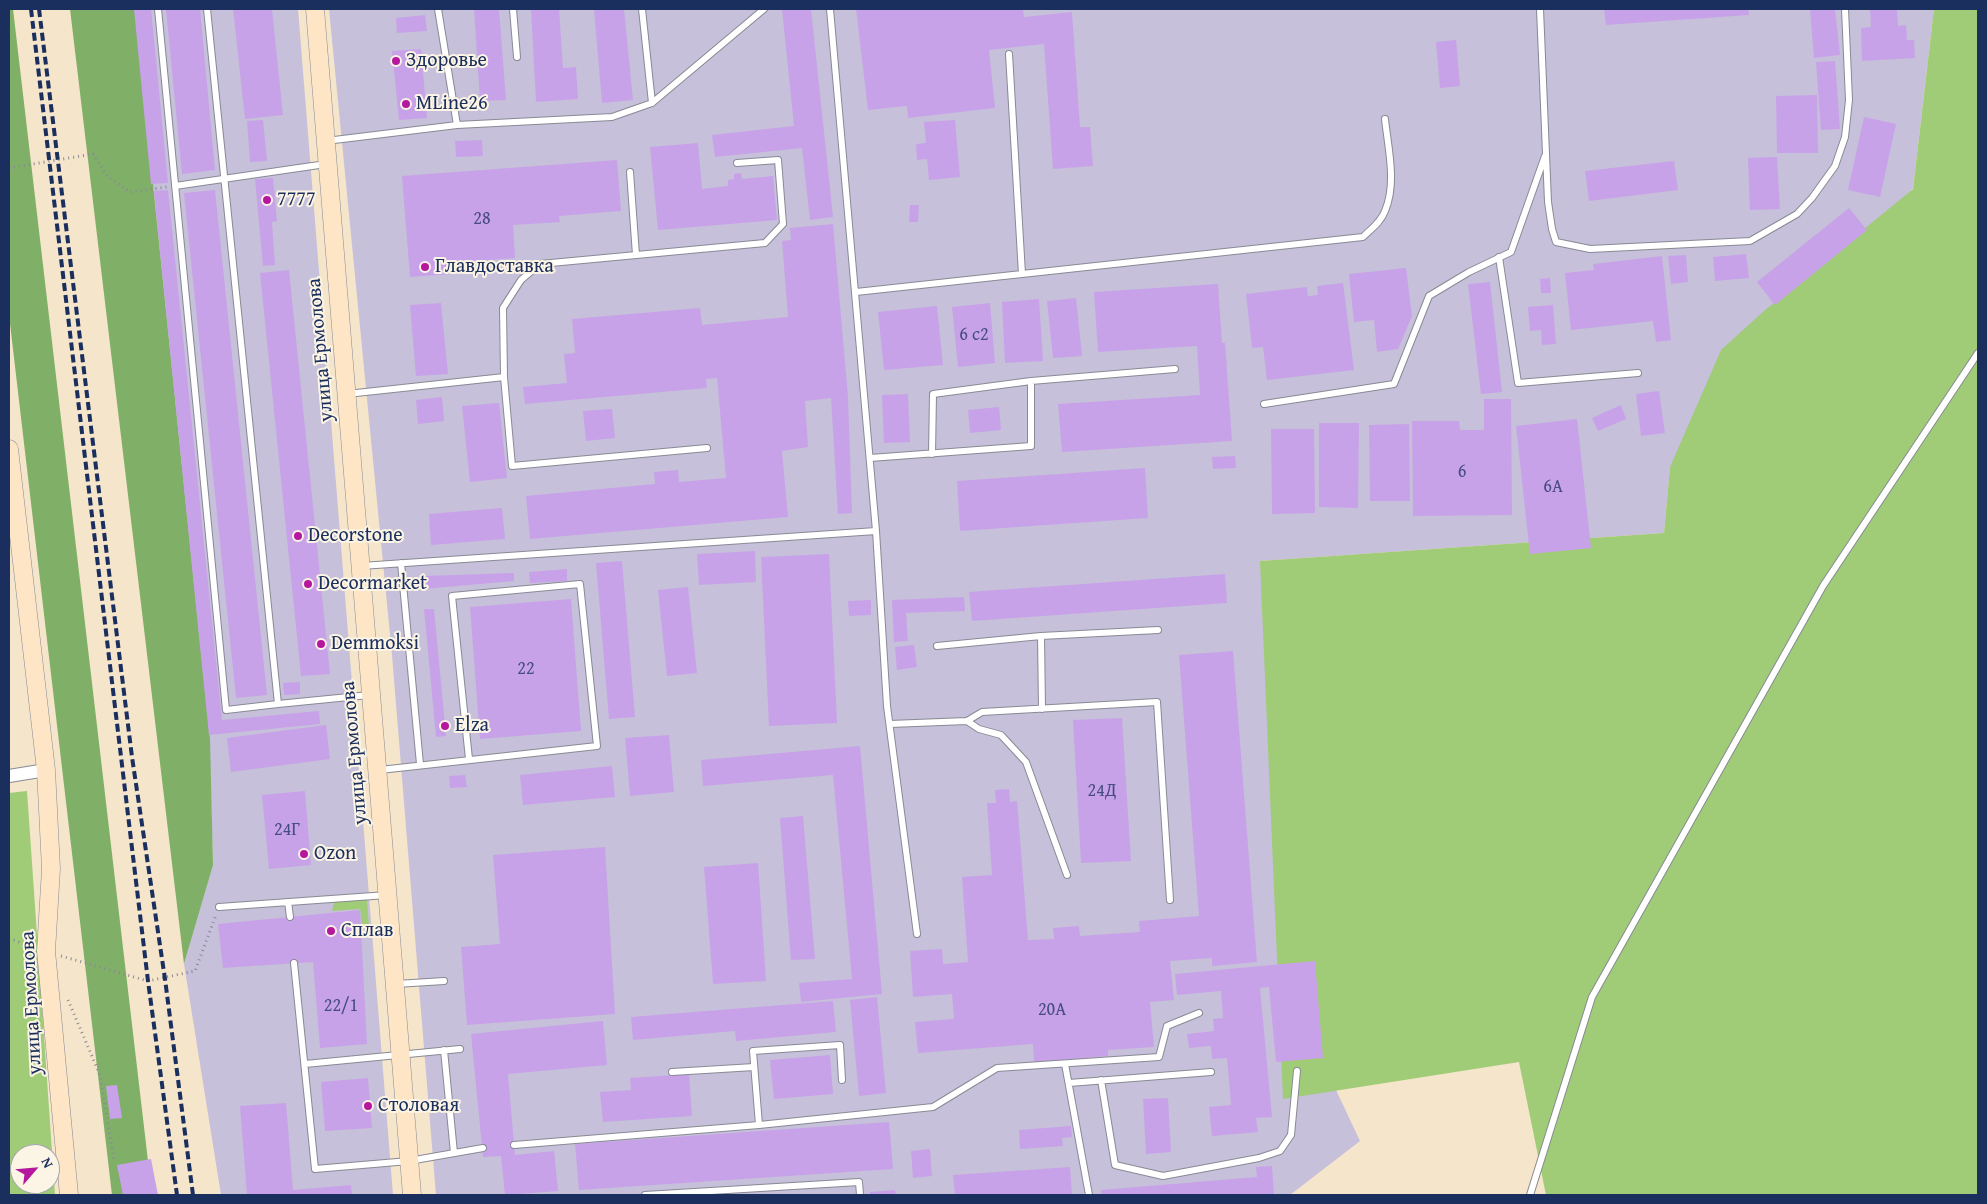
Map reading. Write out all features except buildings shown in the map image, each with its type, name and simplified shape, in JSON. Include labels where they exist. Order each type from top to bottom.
[{"type":"main road","name":"улица Ермолова","points":[[315,9],[412,1195]]},
{"type":"main road","name":"улица Ермолова","points":[[9,449],[46,770],[51,869],[46,951],[69,1195]]},
{"type":"street","points":[[9,776],[46,770]]},
{"type":"lane","points":[[158,9],[226,710],[372,695]]},
{"type":"lane","points":[[207,9],[278,704]]},
{"type":"lane","points":[[438,9],[457,125]]},
{"type":"lane","points":[[513,9],[517,56]]},
{"type":"lane","points":[[642,9],[652,103]]},
{"type":"lane","points":[[325,141],[457,125],[612,117],[652,103],[764,9]]},
{"type":"lane","points":[[830,9],[870,458],[890,724],[917,934]]},
{"type":"lane","points":[[1540,9],[1548,202],[1552,230],[1556,242],[1590,249],[1750,241],[1797,214],[1835,166],[1845,137],[1849,100],[1845,9]]},
{"type":"lane","points":[[1009,54],[1022,274]]},
{"type":"lane","points":[[856,292],[1363,237],[1378,223],[1385,211],[1391,188],[1385,119]]},
{"type":"lane","points":[[1264,404],[1394,384],[1429,296],[1511,252],[1546,152]]},
{"type":"lane","points":[[707,448],[512,466],[504,377],[503,308],[521,280],[540,264],[765,243],[783,224],[778,160],[737,163]]},
{"type":"lane","points":[[175,186],[327,164]]},
{"type":"lane","points":[[630,172],[636,255]]},
{"type":"lane","points":[[1500,257],[1518,383],[1638,373]]},
{"type":"lane","points":[[1530,1195],[1592,997],[1823,586],[1978,353]]},
{"type":"lane","points":[[932,454],[933,394],[1031,381],[1175,369]]},
{"type":"lane","points":[[345,394],[504,377]]},
{"type":"lane","points":[[870,458],[1030,446],[1031,381]]},
{"type":"lane","points":[[360,566],[876,531]]},
{"type":"lane","points":[[401,563],[420,764]]},
{"type":"lane","points":[[378,770],[597,746],[580,584],[452,596],[469,759]]},
{"type":"lane","points":[[937,646],[1041,636],[1158,630]]},
{"type":"lane","points":[[1041,636],[1042,709]]},
{"type":"lane","points":[[890,724],[967,721],[982,712],[1157,702],[1170,900]]},
{"type":"lane","points":[[967,721],[979,728],[1002,735],[1026,762],[1067,875]]},
{"type":"lane","points":[[219,907],[387,895]]},
{"type":"lane","points":[[288,902],[290,917]]},
{"type":"lane","points":[[294,963],[314,1169],[409,1161],[482,1148]]},
{"type":"lane","points":[[394,984],[444,981]]},
{"type":"lane","points":[[514,1145],[758,1125],[933,1107],[996,1068],[1159,1057],[1167,1026],[1199,1013]]},
{"type":"lane","points":[[758,1125],[753,1051],[840,1045],[842,1080]]},
{"type":"lane","points":[[305,1064],[460,1049]]},
{"type":"lane","points":[[444,1050],[454,1153]]},
{"type":"lane","points":[[1065,1064],[1089,1195]]},
{"type":"lane","points":[[672,1072],[754,1066]]},
{"type":"lane","points":[[1101,1080],[1114,1165],[1163,1176],[1259,1158],[1280,1151],[1291,1135],[1297,1071]]},
{"type":"lane","points":[[1068,1083],[1211,1072]]},
{"type":"lane","points":[[645,1195],[859,1182],[860,1195]]},
{"type":"path","points":[[9,168],[93,154],[108,177],[130,192],[175,186]]},
{"type":"path","points":[[9,938],[16,943],[148,982],[195,971],[219,907]]},
{"type":"path","points":[[66,995],[100,1075],[114,1160]]},
{"type":"shaded area","points":[[135,9],[298,9],[393,1195],[221,1195],[184,964],[213,864],[209,735]]},
{"type":"shaded area","points":[[329,9],[1934,9],[1913,188],[1670,467],[1664,533],[1260,561],[1336,1090],[1360,1141],[1290,1195],[436,1195],[392,655]]},
{"type":"green space","points":[[9,9],[13,9],[152,1195],[112,1195],[9,315]]},
{"type":"green space","points":[[70,9],[135,9],[210,739],[213,865],[184,964]]},
{"type":"green space","points":[[1934,9],[1978,9],[1978,1195],[1546,1195],[1519,1062],[1283,1099],[1260,561],[1664,533],[1670,467],[1721,350],[1764,311],[1913,189]]},
{"type":"green space","points":[[27,791],[51,1144],[10,1144],[10,1194],[55,1195],[9,1195],[9,793]]},
{"type":"green space","points":[[367,899],[369,926],[362,926],[360,909],[332,911],[334,902]]},
{"type":"railway","points":[[31,9],[148,981],[177,1195]]},
{"type":"railway","points":[[39,9],[132,757],[165,979],[193,1195]]},
{"type":"place","name":"Здоровье","points":[[396,61]]},
{"type":"place","name":"MLine26","points":[[406,104]]},
{"type":"place","name":"7777","points":[[267,200]]},
{"type":"place","name":"Главдоставка","points":[[425,267]]},
{"type":"place","name":"Decorstone","points":[[298,536]]},
{"type":"place","name":"Decormarket","points":[[308,584]]},
{"type":"place","name":"Demmoksi","points":[[321,644]]},
{"type":"place","name":"Elza","points":[[445,726]]},
{"type":"place","name":"Ozon","points":[[304,854]]},
{"type":"place","name":"Сплав","points":[[331,931]]},
{"type":"place","name":"Столовая","points":[[368,1106]]}]
